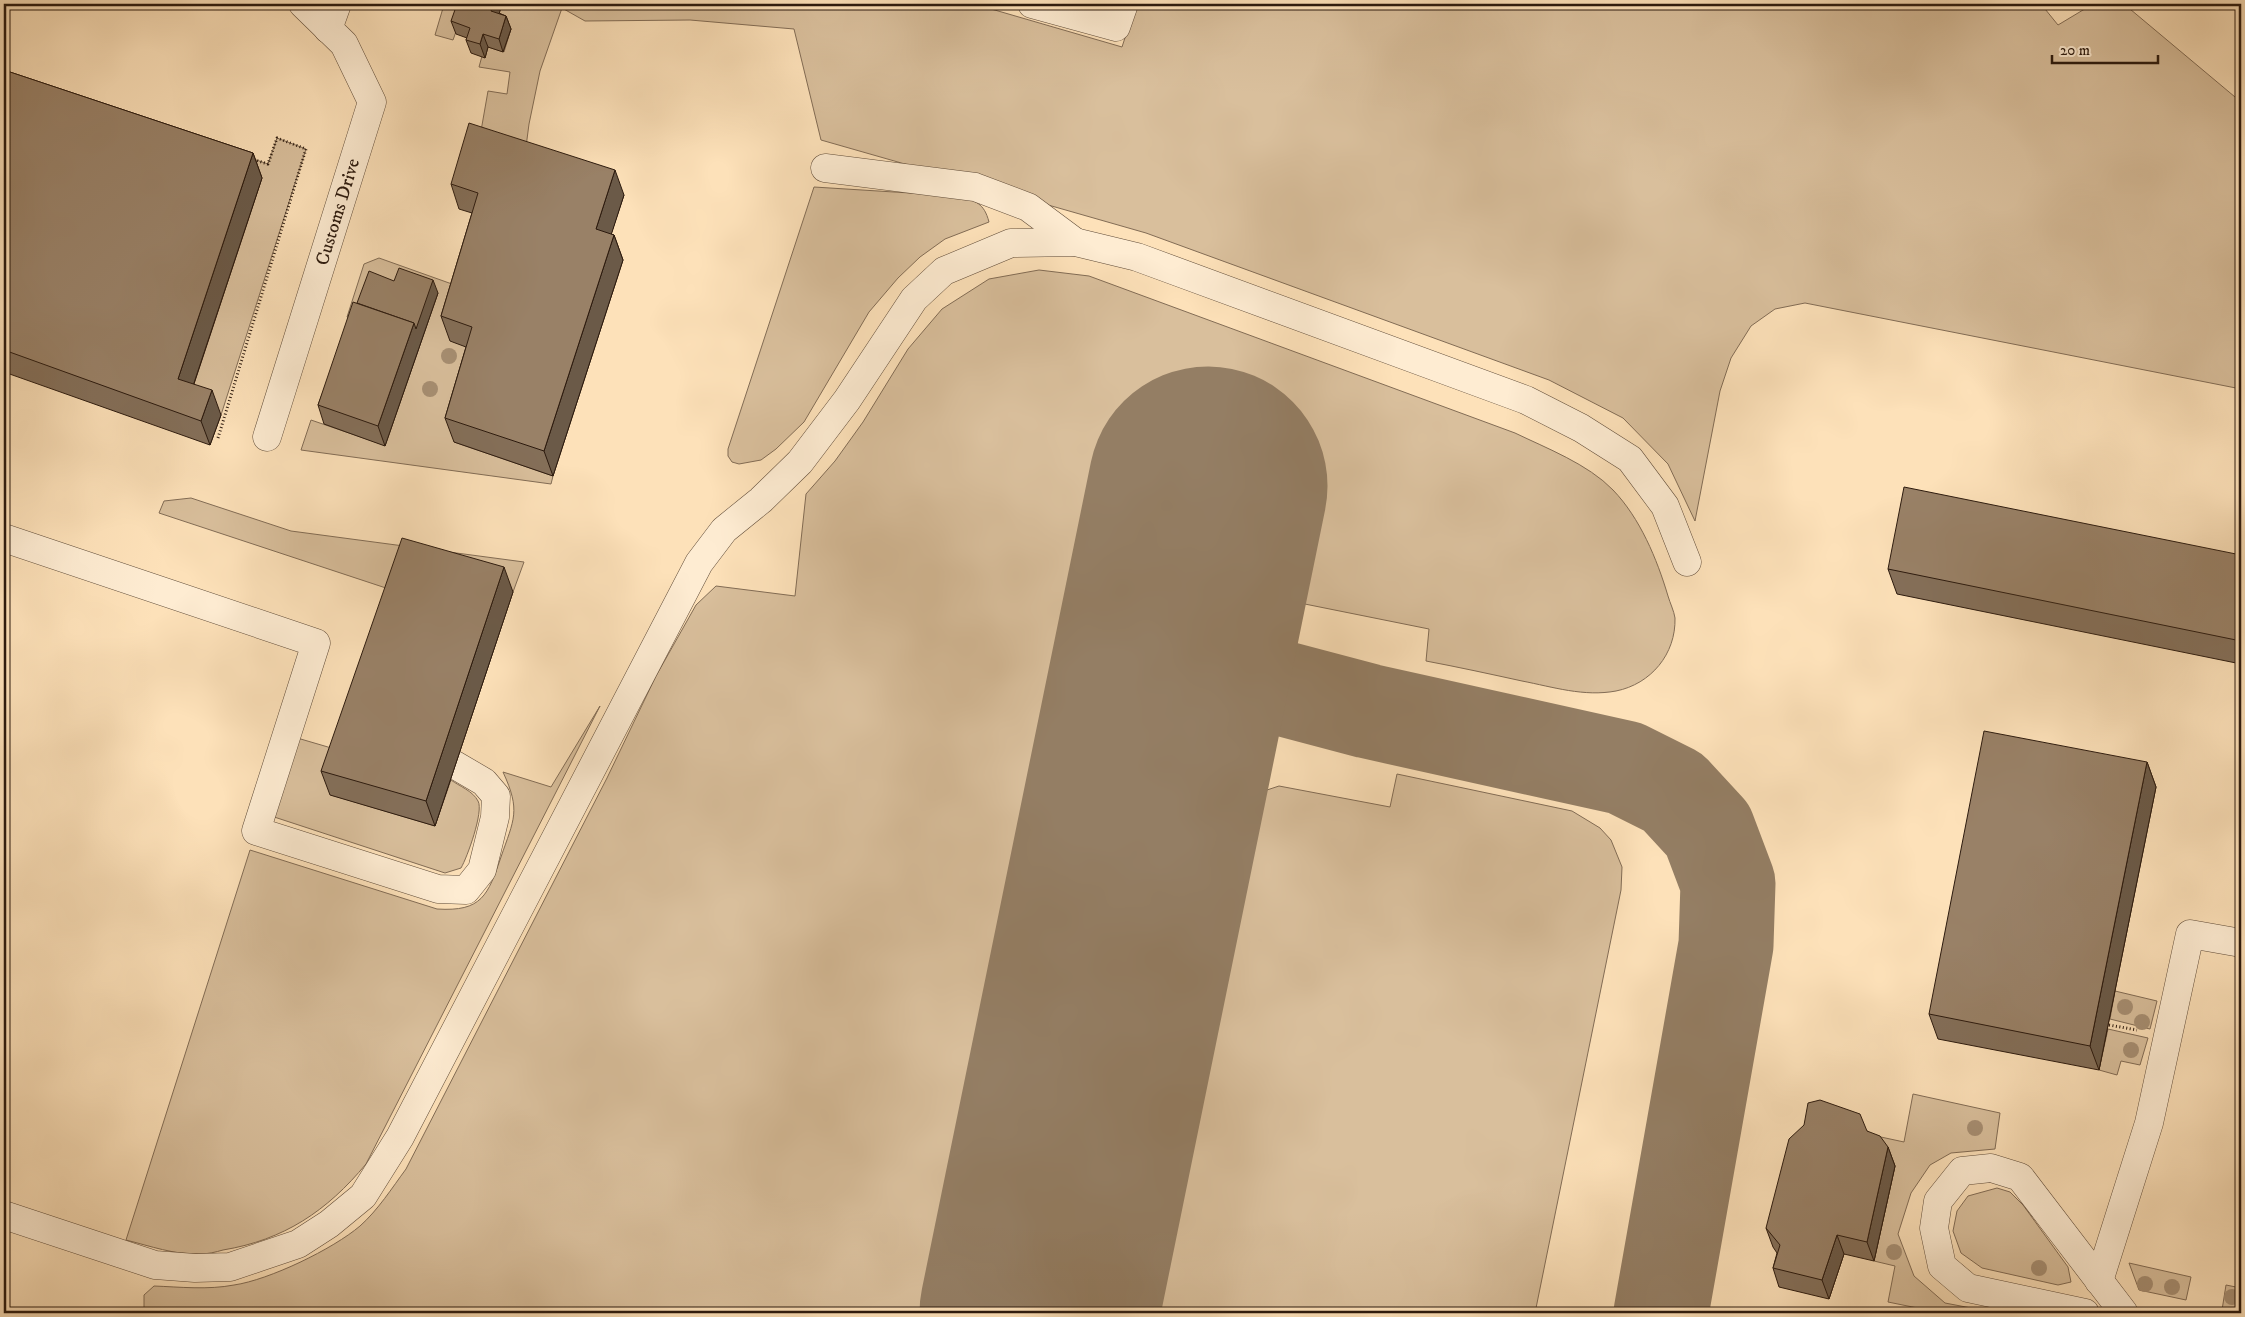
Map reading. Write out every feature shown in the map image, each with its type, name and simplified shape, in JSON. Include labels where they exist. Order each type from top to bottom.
[{"type":"lane","name":"Customs Drive","points":[[267,437],[372,102],[344,44],[333,16],[303,4]]},
{"type":"lane","points":[[1032,4],[1116,27],[1124,4]]},
{"type":"lane","points":[[825,168],[975,187],[1028,207],[1075,242]]},
{"type":"lane","points":[[4,1215],[155,1265],[195,1268],[230,1267],[298,1244],[329,1224],[363,1196],[400,1137],[699,563],[724,530],[761,500],[800,462],[847,400],[914,299],[944,271],[1011,243],[1075,242],[1137,257],[1526,400],[1581,428],[1630,458],[1665,506],[1687,562]]},
{"type":"lane","points":[[4,538],[316,643],[256,831],[438,889],[466,890],[482,870],[494,817],[496,796],[484,782],[455,765]]},
{"type":"lane","points":[[2099,1281],[2149,1124],[2190,934],[2241,943]]},
{"type":"lane","points":[[2085,1313],[1968,1288],[1942,1266],[1934,1228],[1938,1201],[1962,1171],[1991,1168],[2020,1177],[2124,1313]]},
{"type":"path","points":[[218,438],[306,149],[277,138],[268,164],[250,158]]},
{"type":"shaded area","points":[[432,4],[466,4],[453,40],[435,35],[443,8]]},
{"type":"shaded area","points":[[502,4],[974,4],[1122,47],[1136,4],[1759,4],[1761,6],[1764,4],[2041,4],[2058,25],[2093,4],[2124,4],[2241,102],[2241,389],[1805,303],[1775,309],[1751,326],[1731,358],[1720,391],[1695,521],[1668,464],[1623,418],[1549,380],[1146,233],[821,140],[794,29],[690,20],[585,21],[562,8],[540,71],[529,124],[524,162],[478,148],[488,91],[507,94],[510,72],[479,67],[482,56],[488,47],[504,52],[511,29],[496,24]]},
{"type":"shaded area","points":[[116,112],[268,164],[277,138],[306,149],[221,415],[187,404]]},
{"type":"shaded area","points":[[814,187],[958,196],[982,207],[989,222],[945,239],[920,257],[898,278],[869,312],[804,422],[776,449],[761,460],[739,464],[732,462],[728,456],[728,449]]},
{"type":"shaded area","points":[[379,258],[466,289],[481,352],[454,442],[553,476],[551,484],[301,450],[311,420],[384,445],[360,321],[347,317],[364,264]]},
{"type":"shaded area","points":[[1039,270],[1089,276],[1515,433],[1579,464],[1603,481],[1623,501],[1639,526],[1653,554],[1675,618],[1671,644],[1666,655],[1659,665],[1640,682],[1616,691],[1604,693],[1569,691],[1426,661],[1429,629],[1280,599],[1302,503],[1118,469],[944,1313],[147,1313],[144,1307],[144,1295],[154,1286],[214,1287],[234,1285],[265,1277],[300,1262],[334,1244],[360,1226],[373,1213],[406,1169],[607,778],[656,676],[696,605],[716,586],[795,596],[806,494],[835,461],[863,422],[908,349],[942,309],[989,279]]},
{"type":"shaded area","points":[[191,498],[291,531],[524,562],[513,592],[401,593],[159,513],[164,501]]},
{"type":"shaded area","points":[[600,706],[366,1164],[351,1181],[336,1196],[303,1221],[266,1239],[245,1245],[203,1254],[191,1254],[163,1250],[126,1240],[250,850],[437,909],[452,909],[474,904],[487,891],[492,882],[514,815],[512,796],[503,772],[551,787]]},
{"type":"shaded area","points":[[287,735],[345,752],[331,795],[435,826],[451,780],[476,797],[479,806],[477,824],[471,845],[461,868],[445,873],[262,813]]},
{"type":"shaded area","points":[[1397,774],[1572,811],[1600,828],[1611,840],[1622,867],[1621,890],[1535,1313],[1135,1313],[1229,843],[1237,822],[1248,804],[1261,792],[1279,786],[1390,807]]},
{"type":"shaded area","points":[[2115,991],[2157,1001],[2150,1029],[2110,1019]]},
{"type":"shaded area","points":[[2108,1029],[2148,1038],[2140,1065],[2121,1061],[2117,1075],[2099,1070]]},
{"type":"shaded area","points":[[1913,1094],[2000,1113],[1995,1149],[1951,1153],[1930,1165],[1911,1193],[1898,1234],[1914,1276],[1945,1303],[1997,1313],[1942,1313],[1888,1302],[1895,1266],[1874,1261],[1895,1166],[1867,1134],[1904,1142]]},
{"type":"shaded area","points":[[1997,1188],[2010,1192],[2023,1205],[2068,1267],[2071,1282],[2058,1285],[1982,1268],[1961,1253],[1953,1231],[1957,1211],[1968,1196]]},
{"type":"shaded area","points":[[2129,1263],[2191,1277],[2186,1300],[2139,1290]]},
{"type":"shaded area","points":[[2226,1285],[2241,1288],[2241,1313],[2222,1310]]},
{"type":"building","points":[[457,4],[493,4],[491,11],[506,16],[499,39],[483,34],[480,44],[466,40],[470,28],[451,21]]},
{"type":"building","points":[[4,70],[253,153],[178,379],[212,390],[201,421],[4,350]]},
{"type":"building","points":[[469,123],[615,170],[596,229],[614,235],[544,451],[445,418],[472,327],[441,316],[478,193],[451,184]]},
{"type":"building","points":[[399,268],[433,280],[416,329],[414,323],[357,303],[369,271],[394,281]]},
{"type":"building","points":[[353,302],[414,323],[378,426],[318,405]]},
{"type":"building","points":[[1904,487],[2241,555],[2241,641],[1888,569]]},
{"type":"building","points":[[402,538],[504,567],[426,801],[321,771]]},
{"type":"building","points":[[1984,731],[2147,762],[2090,1046],[1929,1014]]},
{"type":"building","points":[[1820,1100],[1860,1114],[1867,1131],[1880,1136],[1888,1147],[1867,1242],[1837,1235],[1822,1280],[1773,1268],[1780,1245],[1766,1228],[1789,1139],[1804,1125],[1808,1103]]},
{"type":"taxiway","points":[[1135,842],[1155,769],[1181,722],[1219,694],[1262,683],[1368,711],[1625,768],[1673,792],[1708,830],[1728,883],[1726,945],[1661,1313]]},
{"type":"runway","points":[[1039,1313],[1208,486]]}]
